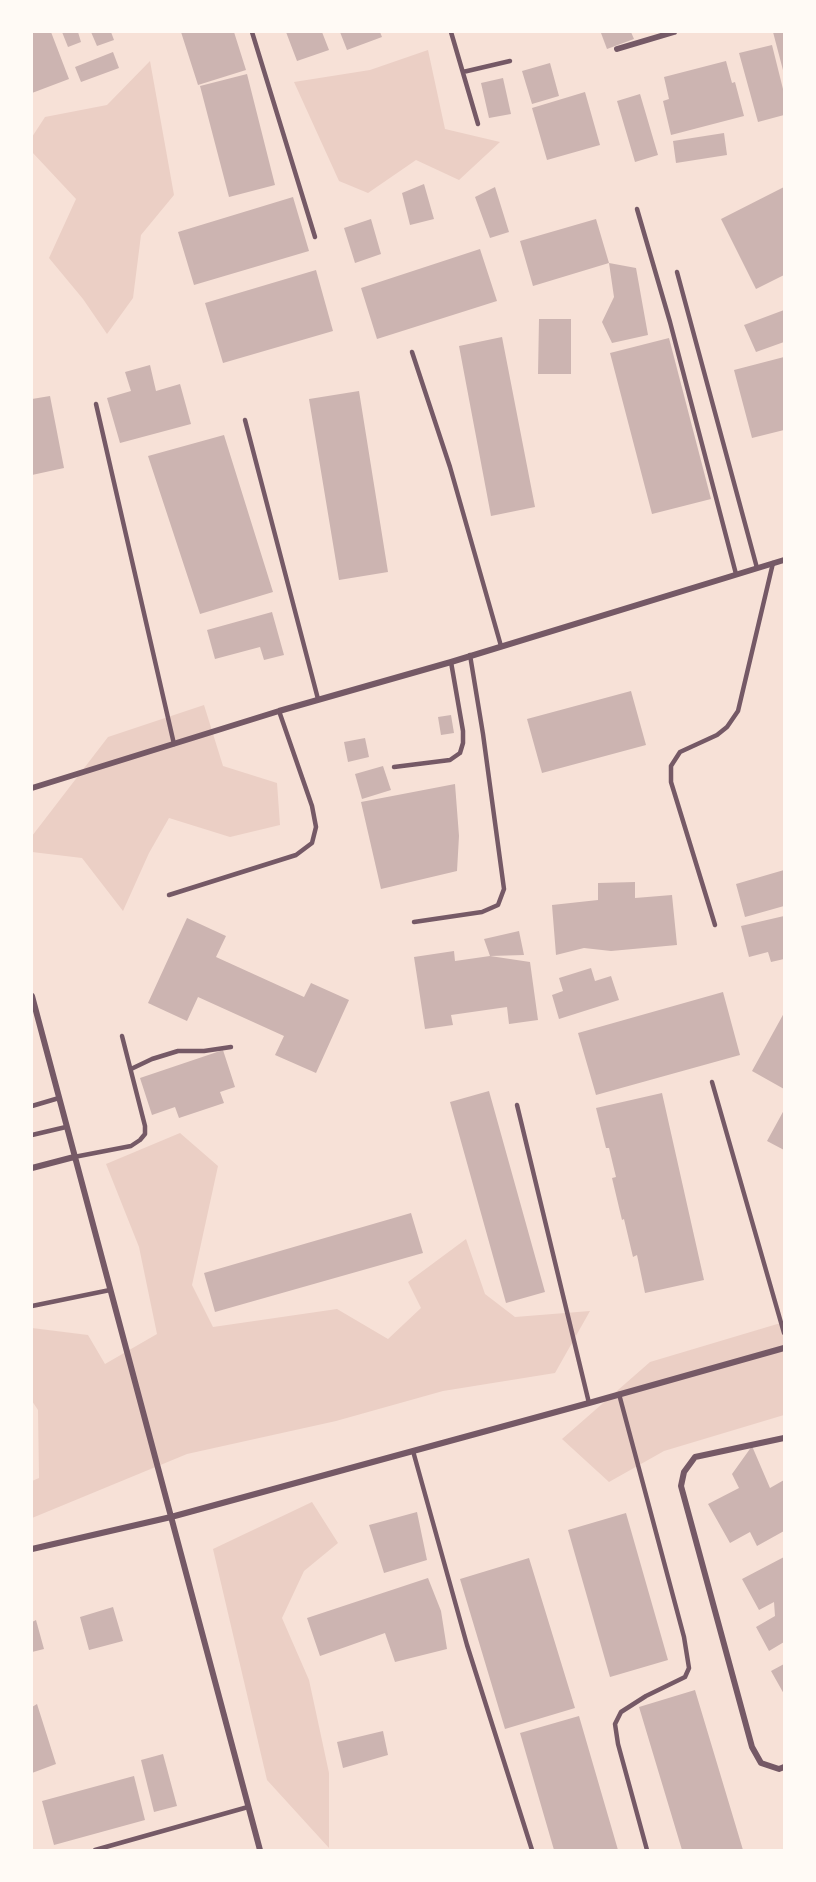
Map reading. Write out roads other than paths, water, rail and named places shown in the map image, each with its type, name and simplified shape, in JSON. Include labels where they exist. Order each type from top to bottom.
[{"type":"street","points":[[617,49],[674,32]]},
{"type":"street","points":[[32,788],[318,699],[451,662],[784,560]]},
{"type":"street","points":[[32,996],[260,1851]]},
{"type":"street","points":[[32,1168],[74,1157]]},
{"type":"street","points":[[32,1549],[171,1517],[784,1348]]},
{"type":"street","points":[[784,1438],[695,1457],[684,1472],[681,1486],[752,1747],[761,1763],[779,1769],[784,1767]]},
{"type":"lane","points":[[252,32],[315,237]]},
{"type":"lane","points":[[451,32],[478,124]]},
{"type":"lane","points":[[463,72],[510,61]]},
{"type":"lane","points":[[637,209],[670,322],[736,574]]},
{"type":"lane","points":[[677,272],[757,568]]},
{"type":"lane","points":[[412,352],[450,467],[501,646]]},
{"type":"lane","points":[[96,404],[174,744]]},
{"type":"lane","points":[[245,420],[318,699]]},
{"type":"lane","points":[[715,925],[671,782],[671,766],[680,752],[717,735],[728,727],[738,711],[773,563]]},
{"type":"lane","points":[[414,922],[482,912],[498,905],[504,889],[470,655]]},
{"type":"lane","points":[[394,766],[450,760],[460,753],[464,743],[463,731],[451,662]]},
{"type":"lane","points":[[169,895],[297,855],[312,843],[316,828],[312,806],[279,711]]},
{"type":"lane","points":[[74,1157],[131,1146],[143,1137],[145,1126],[122,1036]]},
{"type":"lane","points":[[131,1069],[152,1059],[178,1051],[204,1051],[231,1047]]},
{"type":"lane","points":[[712,1082],[784,1333]]},
{"type":"lane","points":[[32,1106],[59,1098]]},
{"type":"lane","points":[[517,1105],[589,1403]]},
{"type":"lane","points":[[32,1135],[66,1127]]},
{"type":"lane","points":[[32,1306],[110,1290]]},
{"type":"lane","points":[[619,1394],[684,1637],[689,1668],[685,1677],[646,1696],[621,1712],[615,1724],[618,1744],[647,1851]]},
{"type":"lane","points":[[413,1451],[467,1645],[532,1851]]},
{"type":"lane","points":[[95,1851],[248,1807]]}]
